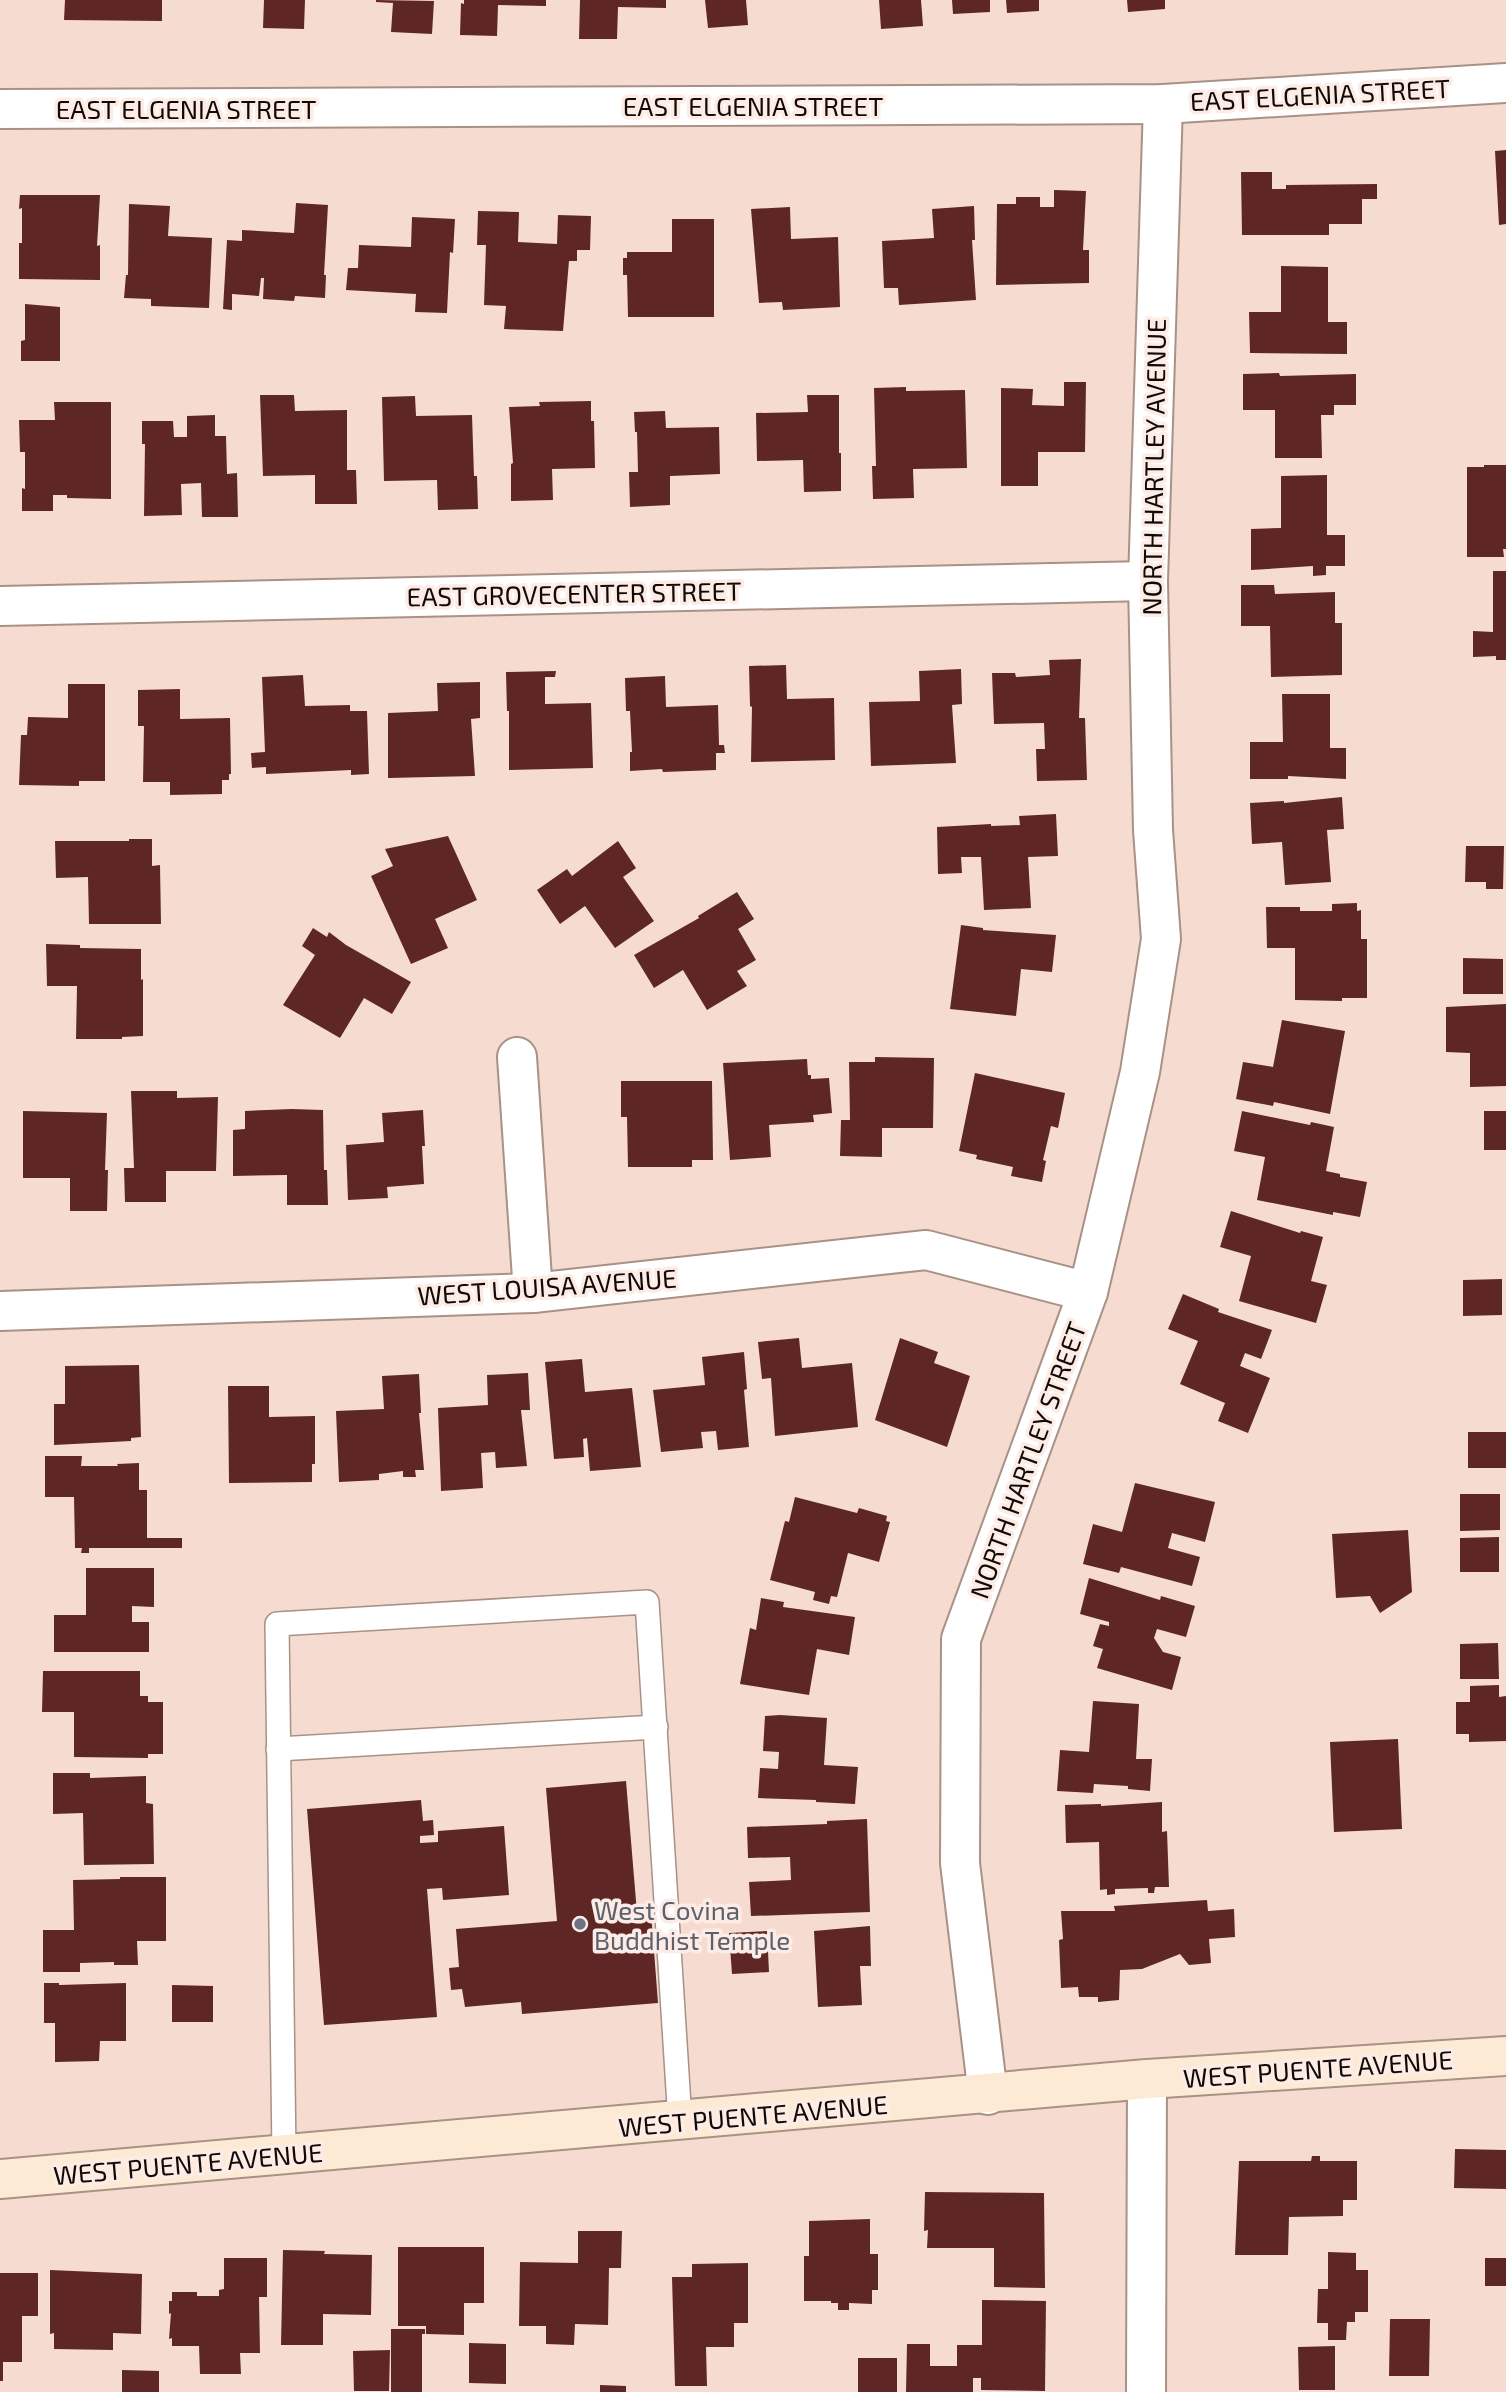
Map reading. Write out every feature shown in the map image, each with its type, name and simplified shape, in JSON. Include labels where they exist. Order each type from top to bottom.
[{"type":"main road","name":"WEST PUENTE AVENUE","points":[[0,2179],[988,2095],[1147,2079],[1506,2056]]},
{"type":"street","name":"EAST ELGENIA STREET","points":[[0,109],[1163,104],[1506,83]]},
{"type":"street","name":"NORTH HARTLEY AVENUE","points":[[1153,830],[1148,581],[1163,104]]},
{"type":"street","name":"EAST GROVECENTER STREET","points":[[0,606],[1148,581]]},
{"type":"street","name":"NORTH HARTLEY STREET","points":[[988,2095],[960,1863],[961,1639],[1088,1292],[1140,1072],[1161,939],[1153,830]]},
{"type":"street","points":[[517,1057],[533,1293]]},
{"type":"street","name":"WEST LOUISA AVENUE","points":[[0,1311],[533,1293],[926,1250],[1088,1292]]},
{"type":"street","points":[[1146,2392],[1147,2079]]},
{"type":"lane","points":[[284,2155],[277,1624],[647,1602],[681,2121]]},
{"type":"lane","points":[[278,1749],[656,1727]]},
{"type":"building","points":[[65,0],[162,0],[162,21],[64,20]]},
{"type":"building","points":[[264,0],[305,0],[304,29],[263,28]]},
{"type":"building","points":[[376,0],[434,1],[432,34],[391,32],[393,3]]},
{"type":"building","points":[[464,0],[546,0],[546,6],[498,5],[497,36],[460,35],[461,3],[464,4]]},
{"type":"building","points":[[580,0],[666,0],[666,8],[618,7],[617,39],[579,39]]},
{"type":"building","points":[[705,0],[746,0],[748,25],[708,28]]},
{"type":"building","points":[[879,0],[921,0],[923,26],[881,29]]},
{"type":"building","points":[[952,0],[990,0],[990,12],[953,14]]},
{"type":"building","points":[[1006,0],[1039,0],[1039,11],[1007,13]]},
{"type":"building","points":[[1127,0],[1165,0],[1165,9],[1128,12]]},
{"type":"building","points":[[1506,150],[1506,224],[1499,225],[1495,151]]},
{"type":"building","points":[[1241,172],[1272,172],[1272,189],[1286,189],[1286,185],[1377,184],[1377,199],[1362,199],[1362,224],[1329,224],[1329,235],[1242,235]]},
{"type":"building","points":[[1054,190],[1086,191],[1083,250],[1089,250],[1089,283],[996,285],[997,204],[1016,204],[1016,197],[1040,197],[1040,207],[1054,207]]},
{"type":"building","points":[[20,195],[100,195],[97,246],[100,245],[100,280],[19,279],[19,243],[22,243]]},
{"type":"building","points":[[296,203],[328,205],[325,298],[295,296],[294,301],[263,299],[264,278],[261,278],[259,296],[232,294],[232,310],[223,309],[227,240],[242,241],[242,230],[294,233]]},
{"type":"building","points":[[129,204],[170,206],[168,236],[212,238],[209,308],[151,306],[151,299],[124,298],[128,275]]},
{"type":"building","points":[[974,206],[975,240],[972,240],[976,300],[899,305],[898,288],[884,288],[882,241],[934,238],[932,209]]},
{"type":"building","points":[[790,207],[791,239],[838,237],[840,307],[783,310],[782,302],[759,303],[751,209]]},
{"type":"building","points":[[478,211],[519,212],[518,242],[557,244],[558,215],[591,216],[590,250],[577,250],[577,261],[569,261],[563,331],[504,329],[506,306],[484,305],[486,245],[477,245]]},
{"type":"building","points":[[412,217],[455,219],[453,253],[450,252],[447,313],[415,312],[416,294],[346,290],[348,268],[358,268],[359,245],[411,247]]},
{"type":"building","points":[[672,219],[714,219],[714,317],[628,317],[627,275],[623,275],[623,258],[627,258],[627,252],[672,252]]},
{"type":"building","points":[[1281,266],[1328,267],[1328,322],[1347,322],[1347,354],[1250,353],[1249,312],[1281,312]]},
{"type":"building","points":[[25,304],[60,307],[60,361],[21,361],[21,341],[25,340]]},
{"type":"building","points":[[1279,373],[1280,376],[1356,374],[1356,405],[1334,405],[1334,415],[1321,415],[1322,458],[1275,458],[1275,410],[1243,410],[1243,374]]},
{"type":"building","points":[[1064,382],[1086,382],[1085,452],[1038,452],[1038,486],[1001,486],[1001,388],[1033,389],[1032,405],[1064,406]]},
{"type":"building","points":[[906,387],[906,391],[965,390],[967,468],[913,469],[914,498],[873,499],[872,466],[876,466],[874,388]]},
{"type":"building","points":[[260,395],[294,395],[295,411],[347,410],[347,470],[356,470],[357,504],[315,504],[315,475],[263,476]]},
{"type":"building","points":[[807,395],[839,395],[841,491],[804,492],[803,460],[757,461],[756,413],[808,412]]},
{"type":"building","points":[[415,396],[416,416],[472,415],[478,509],[438,510],[437,480],[384,481],[382,397]]},
{"type":"building","points":[[591,401],[595,468],[552,469],[553,500],[511,501],[513,463],[509,407],[540,406],[539,402]]},
{"type":"building","points":[[54,402],[111,402],[111,499],[53,495],[53,511],[22,511],[25,452],[20,452],[19,420],[55,420]]},
{"type":"building","points":[[665,411],[666,428],[719,427],[720,474],[670,476],[670,505],[630,507],[629,472],[638,472],[634,412]]},
{"type":"building","points":[[215,415],[215,436],[226,436],[227,474],[237,473],[238,517],[202,517],[201,483],[181,484],[182,515],[144,516],[145,444],[142,444],[142,421],[173,421],[174,437],[187,437],[187,416]]},
{"type":"building","points":[[1506,465],[1504,557],[1467,557],[1467,467]]},
{"type":"building","points":[[1327,475],[1327,535],[1345,535],[1345,566],[1326,566],[1326,575],[1313,576],[1313,566],[1251,570],[1251,529],[1281,528],[1281,476]]},
{"type":"building","points":[[1493,571],[1506,571],[1506,660],[1496,660],[1496,656],[1473,657],[1473,631],[1493,632]]},
{"type":"building","points":[[1241,585],[1274,585],[1275,594],[1335,592],[1335,623],[1342,623],[1342,675],[1271,677],[1270,626],[1241,626]]},
{"type":"building","points":[[1081,659],[1079,718],[1085,718],[1087,780],[1037,781],[1036,749],[1045,749],[1044,723],[994,724],[992,673],[1015,673],[1016,677],[1050,675],[1049,660]]},
{"type":"building","points":[[786,665],[787,699],[834,698],[835,760],[751,762],[752,707],[749,666]]},
{"type":"building","points":[[961,669],[962,704],[952,705],[956,763],[871,766],[869,702],[920,701],[919,671]]},
{"type":"building","points":[[556,671],[555,677],[545,677],[545,704],[591,703],[593,768],[509,770],[506,672]]},
{"type":"building","points":[[303,675],[305,706],[350,705],[350,711],[367,711],[369,774],[351,775],[351,770],[266,774],[266,767],[252,768],[251,753],[265,752],[262,677]]},
{"type":"building","points":[[665,676],[666,707],[718,705],[719,745],[724,745],[725,753],[716,753],[716,770],[630,771],[630,711],[626,711],[625,678]]},
{"type":"building","points":[[480,682],[480,718],[471,719],[475,776],[388,778],[388,713],[438,711],[437,683]]},
{"type":"building","points":[[68,684],[105,684],[105,781],[79,781],[79,786],[19,785],[21,735],[27,735],[28,717],[68,718]]},
{"type":"building","points":[[180,689],[180,719],[230,718],[231,774],[229,780],[222,780],[222,794],[170,795],[170,782],[143,782],[144,726],[138,726],[138,690]]},
{"type":"building","points":[[1282,694],[1330,694],[1330,748],[1346,748],[1346,779],[1288,776],[1288,779],[1250,779],[1250,742],[1283,742]]},
{"type":"building","points":[[1342,797],[1344,829],[1327,830],[1331,882],[1285,885],[1282,842],[1252,844],[1250,803],[1284,803]]},
{"type":"building","points":[[1056,814],[1058,856],[1028,857],[1031,908],[984,910],[981,857],[961,857],[962,873],[938,874],[937,827],[1020,825],[1019,816]]},
{"type":"building","points":[[448,836],[477,900],[435,919],[448,948],[411,964],[371,876],[393,866],[385,849]]},
{"type":"building","points":[[152,839],[152,866],[160,865],[161,924],[89,924],[88,877],[56,878],[55,841]]},
{"type":"building","points":[[618,841],[636,868],[623,877],[654,921],[615,948],[585,906],[560,924],[537,890],[567,869],[572,876]]},
{"type":"building","points":[[1466,846],[1504,846],[1503,889],[1486,889],[1486,882],[1465,882]]},
{"type":"building","points":[[737,892],[754,919],[738,929],[756,960],[737,971],[747,986],[707,1010],[683,970],[654,988],[634,955],[699,918],[698,916]]},
{"type":"building","points":[[1357,903],[1357,911],[1361,910],[1361,939],[1367,939],[1367,998],[1342,998],[1342,1001],[1295,1000],[1295,948],[1267,948],[1266,907],[1332,911],[1332,904]]},
{"type":"building","points":[[961,925],[983,930],[1056,935],[1052,972],[1021,969],[1016,1016],[950,1009]]},
{"type":"building","points":[[313,928],[327,937],[329,932],[346,945],[411,982],[392,1014],[364,998],[340,1038],[283,1005],[315,955],[302,946]]},
{"type":"building","points":[[46,944],[80,945],[80,948],[141,949],[143,1036],[76,1039],[77,986],[47,986]]},
{"type":"building","points":[[1463,958],[1503,959],[1503,994],[1463,994]]},
{"type":"building","points":[[1506,1004],[1506,1086],[1470,1087],[1470,1053],[1446,1052],[1446,1007]]},
{"type":"building","points":[[1282,1020],[1345,1031],[1330,1114],[1274,1102],[1273,1106],[1236,1099],[1243,1062],[1273,1067]]},
{"type":"building","points":[[875,1057],[934,1058],[933,1128],[882,1128],[882,1157],[840,1156],[841,1120],[850,1120],[849,1062],[875,1062]]},
{"type":"building","points":[[807,1059],[808,1075],[811,1075],[811,1079],[829,1078],[832,1113],[813,1115],[814,1122],[769,1125],[771,1157],[730,1160],[723,1063]]},
{"type":"building","points":[[975,1073],[1065,1093],[1058,1128],[1051,1126],[1043,1160],[1046,1161],[1042,1182],[1011,1176],[1013,1167],[976,1159],[977,1155],[959,1151]]},
{"type":"building","points":[[621,1081],[712,1081],[713,1160],[692,1160],[692,1167],[628,1167],[627,1117],[621,1117]]},
{"type":"building","points":[[131,1091],[177,1091],[177,1098],[218,1097],[216,1171],[166,1171],[166,1202],[125,1202],[124,1168],[134,1168]]},
{"type":"building","points":[[323,1110],[324,1170],[327,1170],[328,1205],[287,1205],[287,1175],[233,1176],[233,1130],[245,1129],[245,1111]]},
{"type":"building","points":[[423,1110],[424,1184],[387,1187],[388,1198],[348,1200],[346,1145],[384,1142],[382,1113]]},
{"type":"building","points":[[23,1111],[107,1113],[107,1211],[70,1211],[70,1178],[23,1178]]},
{"type":"building","points":[[1242,1111],[1310,1125],[1311,1122],[1334,1127],[1326,1171],[1340,1174],[1340,1177],[1367,1182],[1360,1217],[1333,1212],[1333,1215],[1257,1200],[1265,1157],[1234,1151]]},
{"type":"building","points":[[1484,1111],[1506,1111],[1506,1150],[1484,1150]]},
{"type":"building","points":[[1231,1211],[1300,1233],[1301,1231],[1323,1237],[1311,1281],[1327,1285],[1316,1323],[1239,1301],[1251,1256],[1220,1247]]},
{"type":"building","points":[[1502,1279],[1502,1315],[1463,1316],[1463,1280]]},
{"type":"building","points":[[1183,1294],[1219,1309],[1218,1312],[1272,1330],[1261,1359],[1245,1353],[1240,1366],[1270,1378],[1248,1433],[1218,1421],[1225,1403],[1180,1384],[1198,1341],[1168,1329]]},
{"type":"building","points":[[799,1338],[802,1368],[852,1363],[858,1427],[775,1436],[771,1378],[762,1379],[758,1342]]},
{"type":"building","points":[[900,1338],[938,1352],[934,1363],[970,1376],[947,1447],[875,1420]]},
{"type":"building","points":[[744,1352],[749,1447],[718,1450],[716,1431],[701,1432],[703,1448],[661,1452],[653,1390],[705,1385],[702,1357]]},
{"type":"building","points":[[582,1359],[585,1392],[632,1388],[641,1467],[590,1471],[587,1438],[583,1439],[584,1457],[554,1459],[545,1362]]},
{"type":"building","points":[[139,1365],[141,1437],[131,1438],[131,1441],[54,1445],[54,1404],[65,1404],[65,1366]]},
{"type":"building","points":[[528,1373],[530,1410],[521,1410],[527,1466],[496,1468],[495,1452],[481,1453],[483,1488],[441,1491],[438,1408],[488,1405],[487,1375]]},
{"type":"building","points":[[419,1374],[424,1470],[415,1470],[416,1477],[403,1477],[403,1471],[379,1474],[379,1480],[339,1482],[336,1411],[384,1409],[382,1376]]},
{"type":"building","points":[[228,1386],[269,1386],[269,1417],[315,1416],[315,1464],[312,1464],[312,1482],[229,1483]]},
{"type":"building","points":[[1468,1432],[1506,1432],[1506,1468],[1468,1468]]},
{"type":"building","points":[[45,1456],[82,1456],[81,1466],[139,1463],[139,1490],[147,1490],[147,1538],[182,1538],[182,1548],[89,1548],[89,1553],[81,1553],[82,1548],[75,1548],[74,1497],[45,1497]]},
{"type":"building","points":[[1135,1483],[1215,1502],[1205,1542],[1172,1533],[1168,1548],[1200,1557],[1192,1586],[1121,1567],[1119,1573],[1083,1564],[1093,1524],[1122,1532]]},
{"type":"building","points":[[1460,1494],[1500,1494],[1500,1530],[1460,1531]]},
{"type":"building","points":[[795,1497],[857,1513],[859,1508],[887,1516],[886,1521],[890,1522],[879,1562],[848,1553],[837,1597],[831,1596],[829,1604],[813,1600],[815,1592],[770,1580],[785,1521],[789,1522]]},
{"type":"building","points":[[1408,1530],[1412,1592],[1380,1613],[1370,1596],[1336,1598],[1332,1534]]},
{"type":"building","points":[[1499,1537],[1499,1572],[1460,1572],[1460,1538]]},
{"type":"building","points":[[86,1568],[154,1568],[154,1607],[132,1606],[132,1622],[149,1622],[149,1652],[54,1652],[54,1615],[86,1615]]},
{"type":"building","points":[[1089,1578],[1160,1600],[1161,1596],[1195,1606],[1186,1637],[1157,1629],[1154,1638],[1163,1652],[1181,1657],[1172,1690],[1097,1668],[1103,1649],[1093,1646],[1100,1624],[1109,1626],[1109,1622],[1080,1614]]},
{"type":"building","points":[[761,1598],[784,1602],[783,1607],[855,1617],[849,1655],[817,1649],[809,1695],[740,1684],[750,1628],[756,1630]]},
{"type":"building","points":[[1498,1643],[1499,1679],[1460,1679],[1460,1644]]},
{"type":"building","points":[[43,1671],[140,1671],[140,1696],[148,1696],[148,1702],[163,1702],[163,1754],[148,1754],[148,1758],[74,1757],[74,1712],[42,1712]]},
{"type":"building","points":[[1499,1685],[1499,1697],[1506,1696],[1506,1741],[1469,1742],[1469,1734],[1456,1734],[1456,1702],[1470,1702],[1470,1686]]},
{"type":"building","points":[[1093,1701],[1139,1704],[1136,1759],[1152,1759],[1150,1791],[1128,1789],[1128,1786],[1094,1784],[1093,1793],[1057,1791],[1060,1750],[1089,1752]]},
{"type":"building","points":[[765,1716],[827,1718],[824,1765],[858,1767],[855,1804],[758,1798],[760,1768],[778,1769],[779,1752],[763,1751]]},
{"type":"building","points":[[1398,1739],[1402,1829],[1334,1832],[1330,1742]]},
{"type":"building","points":[[53,1773],[90,1773],[90,1778],[146,1776],[146,1803],[153,1804],[154,1864],[84,1865],[83,1813],[53,1814]]},
{"type":"building","points":[[626,1781],[637,1913],[651,1912],[658,2003],[522,2014],[521,2002],[465,2007],[462,1989],[451,1990],[449,1968],[459,1967],[456,1929],[557,1921],[546,1788]]},
{"type":"building","points":[[421,1800],[423,1821],[433,1820],[434,1835],[420,1836],[420,1843],[438,1842],[438,1831],[504,1826],[509,1895],[443,1900],[442,1888],[427,1889],[437,2017],[324,2025],[307,1809]]},
{"type":"building","points":[[1162,1802],[1162,1832],[1167,1831],[1169,1887],[1155,1887],[1154,1893],[1148,1893],[1148,1888],[1115,1889],[1115,1894],[1107,1895],[1107,1889],[1100,1890],[1099,1842],[1066,1843],[1065,1805],[1101,1806]]},
{"type":"building","points":[[867,1819],[870,1912],[751,1916],[749,1882],[791,1880],[790,1857],[748,1858],[747,1827],[827,1824],[827,1821]]},
{"type":"building","points":[[166,1877],[166,1941],[137,1941],[138,1965],[114,1965],[114,1962],[80,1963],[80,1972],[43,1972],[43,1930],[74,1930],[73,1880]]},
{"type":"building","points":[[1207,1900],[1208,1911],[1234,1909],[1235,1937],[1209,1939],[1211,1963],[1189,1965],[1180,1954],[1142,1969],[1120,1970],[1119,2000],[1098,2002],[1098,1997],[1079,1997],[1078,1987],[1061,1988],[1061,1911],[1115,1911],[1114,1906]]},
{"type":"building","points":[[870,1926],[871,1966],[860,1966],[862,2005],[818,2007],[814,1931]]},
{"type":"building","points":[[767,1931],[769,1972],[732,1974],[729,1933]]},
{"type":"building","points":[[44,1983],[126,1983],[126,2041],[100,2041],[99,2061],[55,2062],[55,2023],[44,2023]]},
{"type":"building","points":[[172,1985],[213,1986],[213,2022],[172,2022]]},
{"type":"building","points":[[1455,2149],[1506,2150],[1506,2189],[1454,2188]]},
{"type":"building","points":[[1312,2156],[1320,2156],[1320,2161],[1357,2161],[1357,2200],[1343,2200],[1343,2216],[1289,2217],[1288,2255],[1235,2255],[1239,2161],[1311,2161]]},
{"type":"building","points":[[925,2192],[1044,2193],[1045,2288],[994,2287],[994,2248],[927,2248],[928,2230],[924,2231]]},
{"type":"building","points":[[870,2219],[870,2254],[878,2254],[878,2290],[872,2290],[872,2304],[849,2303],[849,2310],[838,2310],[838,2303],[831,2301],[804,2301],[804,2256],[809,2256],[809,2221]]},
{"type":"building","points":[[578,2231],[622,2231],[621,2268],[609,2268],[608,2325],[575,2324],[574,2345],[546,2344],[546,2326],[519,2326],[520,2262],[578,2263]]},
{"type":"building","points":[[398,2247],[484,2247],[484,2303],[464,2303],[464,2335],[426,2334],[426,2326],[398,2326]]},
{"type":"building","points":[[283,2250],[372,2255],[371,2315],[323,2314],[323,2345],[281,2345]]},
{"type":"building","points":[[1328,2252],[1356,2253],[1356,2270],[1368,2270],[1368,2312],[1355,2312],[1355,2322],[1347,2322],[1346,2340],[1328,2340],[1328,2323],[1317,2323],[1318,2289],[1328,2289]]},
{"type":"building","points":[[224,2258],[267,2258],[267,2297],[259,2297],[260,2353],[240,2353],[241,2374],[200,2374],[199,2346],[172,2346],[172,2338],[169,2339],[169,2301],[172,2301],[172,2292],[197,2292],[197,2296],[219,2296],[219,2290],[224,2289]]},
{"type":"building","points":[[1485,2258],[1506,2258],[1506,2286],[1485,2286]]},
{"type":"building","points":[[748,2263],[748,2323],[734,2323],[734,2347],[706,2347],[707,2386],[675,2386],[672,2277],[692,2277],[692,2264]]},
{"type":"building","points":[[50,2270],[142,2274],[141,2334],[113,2333],[113,2350],[54,2349],[54,2333],[50,2334]]},
{"type":"building","points":[[0,2273],[38,2273],[38,2316],[22,2316],[22,2362],[3,2362],[3,2381],[0,2381]]},
{"type":"building","points":[[982,2300],[1046,2301],[1045,2391],[981,2390],[981,2378],[973,2378],[973,2392],[906,2392],[907,2344],[930,2344],[930,2366],[957,2366],[957,2345],[982,2345]]},
{"type":"building","points":[[1390,2319],[1430,2319],[1429,2376],[1389,2376]]},
{"type":"building","points":[[391,2329],[425,2329],[425,2334],[422,2334],[422,2392],[391,2392]]},
{"type":"building","points":[[469,2343],[506,2344],[506,2384],[469,2383]]},
{"type":"building","points":[[1335,2346],[1335,2390],[1299,2390],[1298,2347]]},
{"type":"building","points":[[390,2350],[389,2391],[354,2391],[353,2351]]},
{"type":"building","points":[[858,2358],[897,2358],[897,2392],[858,2392]]},
{"type":"building","points":[[122,2370],[159,2371],[159,2392],[122,2392]]},
{"type":"building","points":[[600,2385],[626,2386],[626,2392],[600,2392]]},
{"type":"place","name":"West Covina Buddhist Temple","points":[[580,1924]]}]
